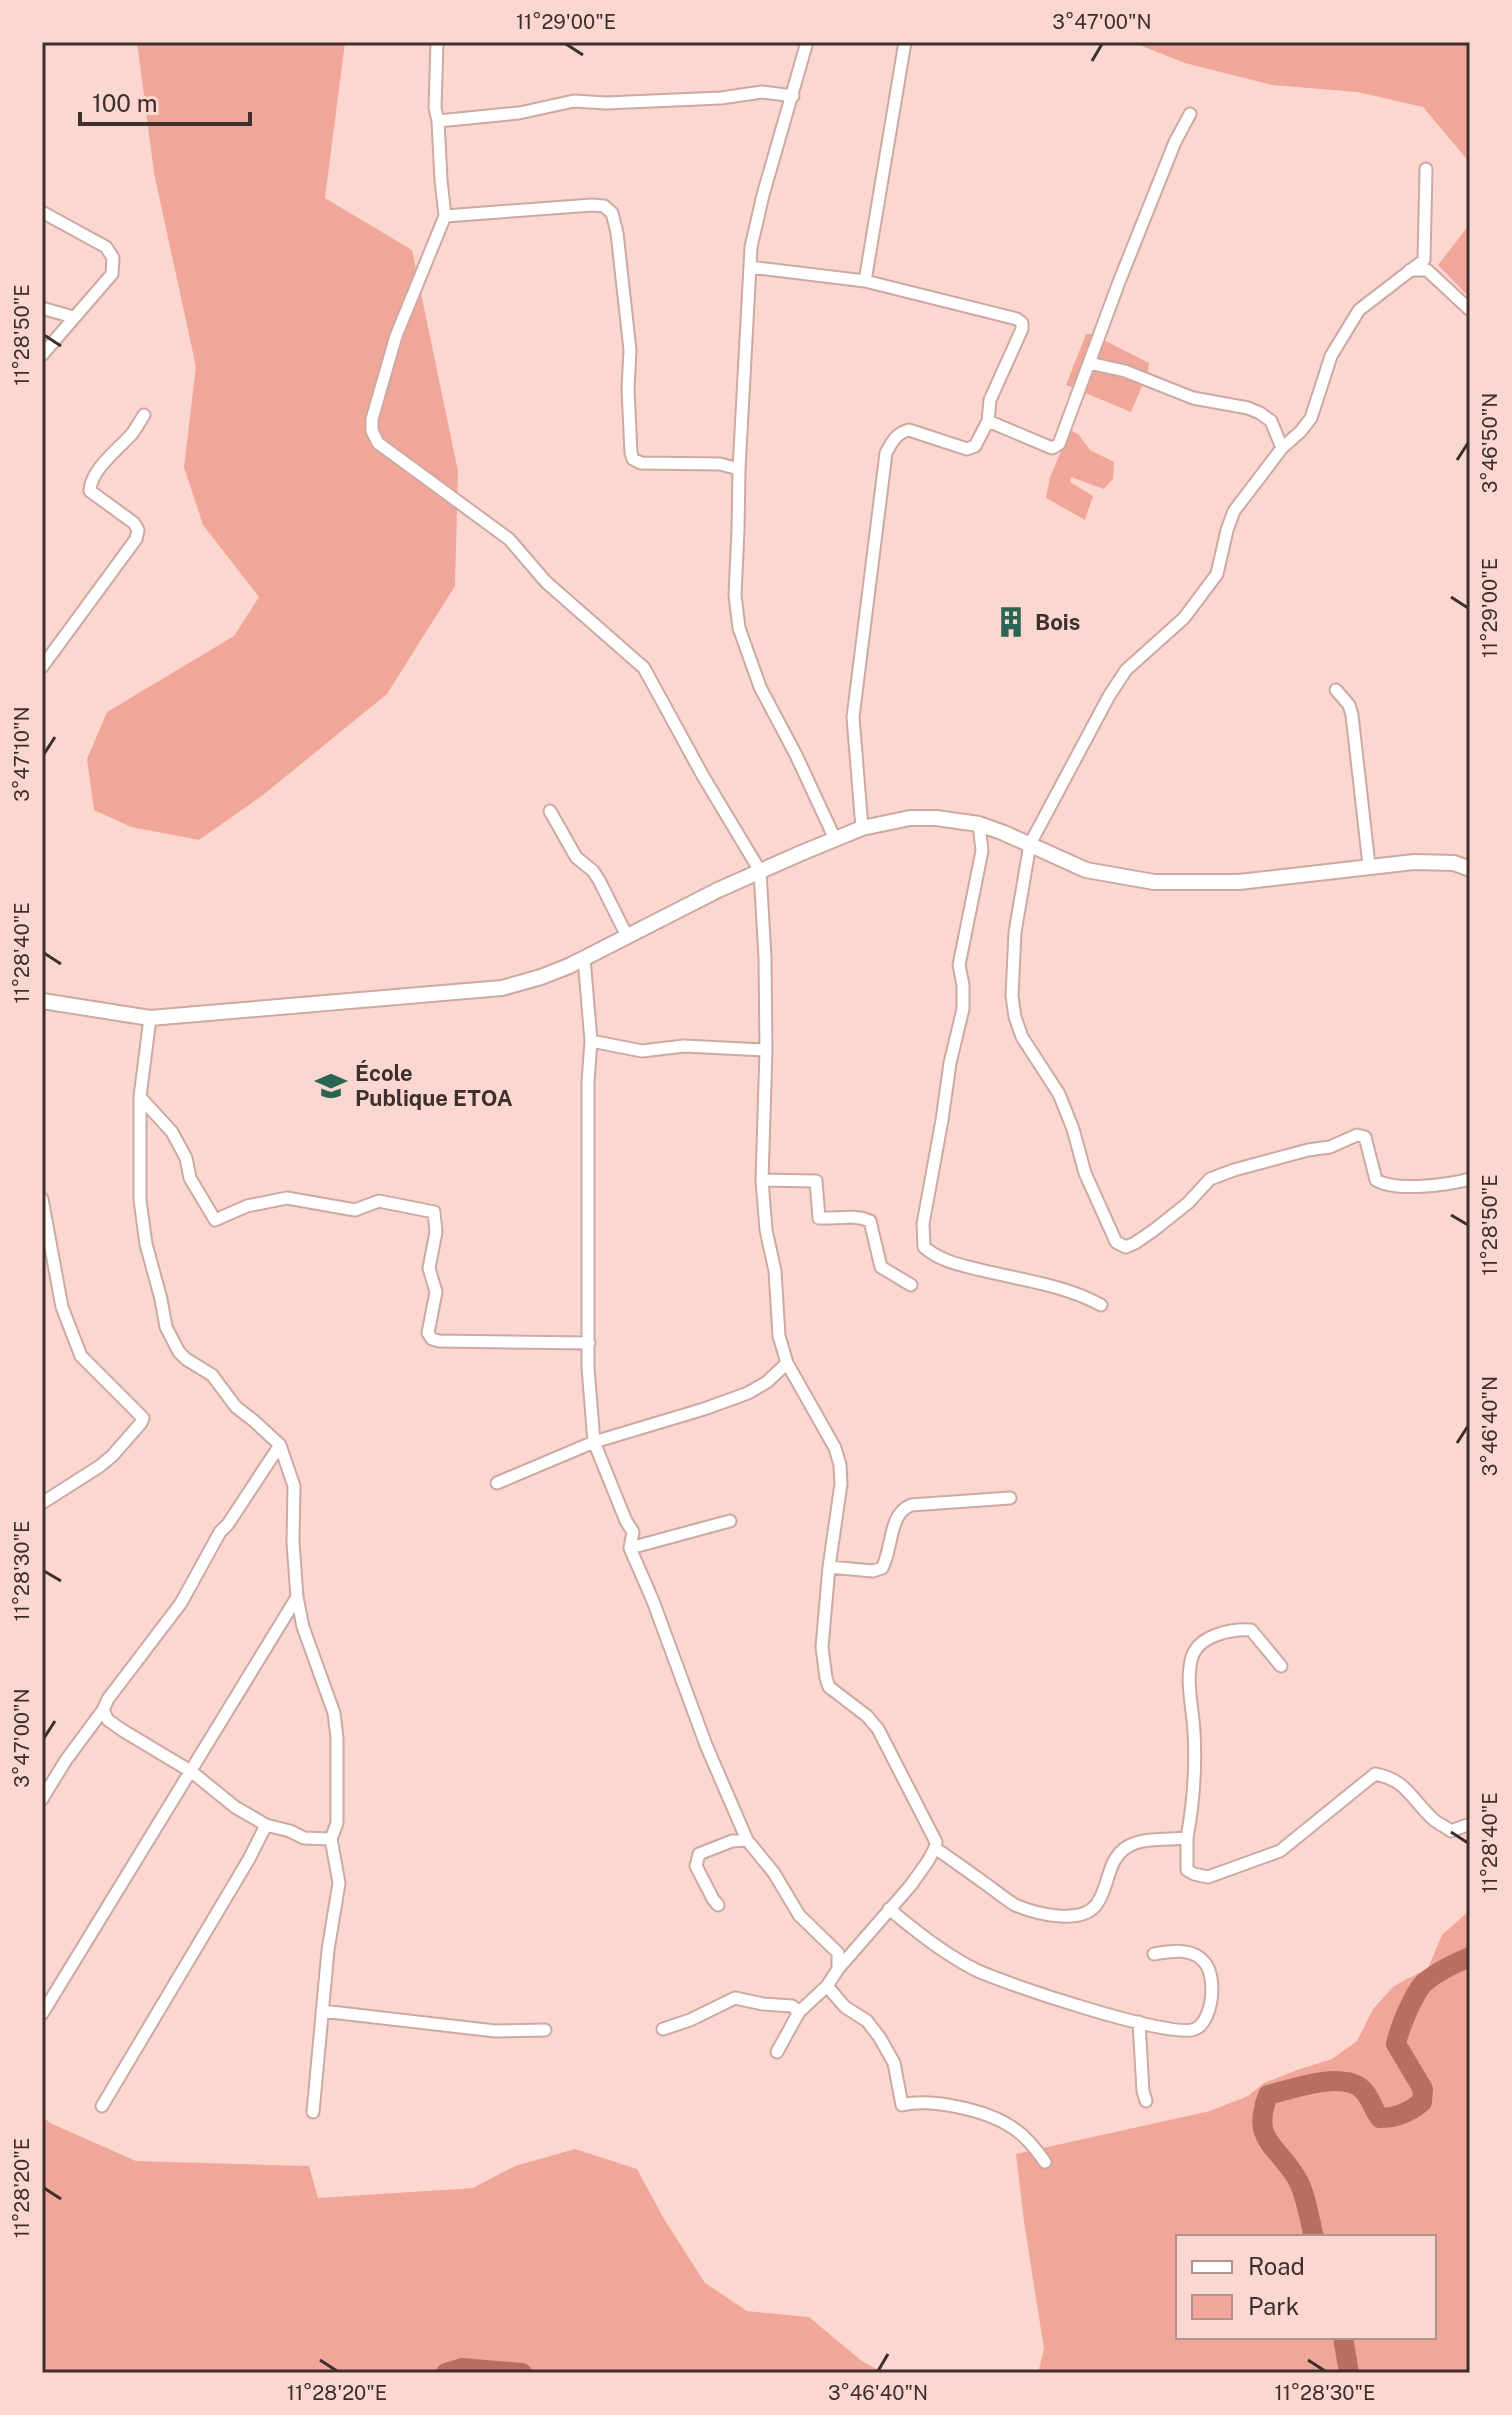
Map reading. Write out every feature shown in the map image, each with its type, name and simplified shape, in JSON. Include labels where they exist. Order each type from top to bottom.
[{"type":"street","points":[[437,42],[435,96],[445,216],[396,336],[372,419],[372,431],[378,443],[509,539],[546,582],[644,668],[760,871],[766,1050],[762,1180],[766,1230],[775,1271],[779,1336],[787,1363],[835,1448],[840,1465],[841,1484],[822,1647],[826,1678],[829,1687],[867,1716],[878,1729],[936,1842],[911,1885],[838,1969],[827,1986],[799,2012],[777,2052]]},
{"type":"street","points":[[807,42],[751,247],[734,573],[739,628],[760,687],[835,839]]},
{"type":"street","points":[[865,281],[905,42]]},
{"type":"street","points":[[438,121],[519,113],[574,101],[606,103],[721,98],[762,92],[793,96]]},
{"type":"street","points":[[988,421],[1052,448],[1059,444],[1119,282],[1175,142],[1190,114]]},
{"type":"street","points":[[1426,169],[1424,260],[1359,310],[1331,356],[1311,418],[1282,448],[1234,511],[1217,574],[1184,618],[1126,670],[1030,844],[1015,932],[1012,996],[1022,1037],[1059,1094],[1085,1173],[1116,1242],[1126,1247],[1188,1203],[1210,1179],[1308,1150],[1330,1147],[1357,1135],[1365,1137],[1376,1180],[1382,1184],[1417,1187],[1470,1179]]},
{"type":"street","points":[[445,216],[604,206],[612,213],[617,233],[630,350],[628,389],[633,459],[641,463],[720,464],[739,469]]},
{"type":"street","points":[[42,212],[106,247],[113,258],[112,274],[103,287],[42,355]]},
{"type":"street","points":[[750,267],[865,281],[1017,319],[1022,323],[990,400],[988,421],[975,446],[971,449],[909,430],[901,432],[886,453],[853,717],[862,828]]},
{"type":"street","points":[[1409,270],[1427,270],[1470,310]]},
{"type":"street","points":[[42,308],[73,317]]},
{"type":"street","points":[[1089,363],[1125,371],[1193,398],[1260,413],[1271,421],[1282,448]]},
{"type":"street","points":[[42,667],[136,539],[138,530],[134,523],[90,491],[90,484],[97,470],[132,435],[144,415]]},
{"type":"street","points":[[1336,690],[1349,705],[1352,715],[1369,865]]},
{"type":"street","points":[[550,811],[576,857],[599,880],[627,936]]},
{"type":"street","points":[[42,1001],[150,1018],[502,988],[541,977],[584,958],[760,871],[835,839],[862,828],[910,818],[979,824],[1086,870],[1154,882],[1239,882],[1369,865],[1434,862],[1454,863],[1470,869]]},
{"type":"street","points":[[979,824],[982,851],[959,965],[963,1009],[950,1063],[923,1224],[924,1247],[936,1257],[948,1261],[1082,1294],[1101,1305]]},
{"type":"street","points":[[584,958],[591,1041],[588,1107],[589,1343],[594,1442],[633,1532],[630,1548],[706,1745],[747,1840],[774,1873],[799,1915],[838,1953],[838,1969]]},
{"type":"street","points":[[150,1018],[140,1097],[140,1200],[146,1244],[166,1327],[186,1359],[212,1375],[236,1407],[280,1445],[294,1486],[293,1542],[297,1597],[303,1627],[334,1713],[337,1823],[331,1839],[339,1883],[328,1950],[313,2112]]},
{"type":"street","points":[[591,1041],[642,1051],[692,1046],[766,1050]]},
{"type":"street","points":[[140,1097],[172,1132],[186,1158],[190,1178],[215,1220],[247,1206],[287,1198],[355,1210],[379,1201],[434,1212],[436,1232],[429,1268],[436,1292],[428,1333],[432,1339],[589,1343]]},
{"type":"street","points":[[762,1180],[816,1181],[819,1218],[844,1216],[870,1221],[881,1267],[911,1285]]},
{"type":"street","points":[[42,1199],[62,1307],[81,1356],[143,1418],[112,1456],[91,1473],[42,1503]]},
{"type":"street","points":[[497,1483],[594,1442],[748,1393],[767,1382],[787,1363]]},
{"type":"street","points":[[42,1799],[108,1699],[181,1603],[220,1532],[280,1445]]},
{"type":"street","points":[[829,1567],[873,1571],[882,1568],[896,1519],[903,1508],[1010,1498]]},
{"type":"street","points":[[630,1548],[730,1521]]},
{"type":"street","points":[[42,2014],[297,1597]]},
{"type":"street","points":[[1281,1666],[1251,1630],[1210,1638],[1201,1642],[1193,1655],[1190,1691],[1194,1737],[1187,1870],[1208,1877],[1280,1851],[1375,1774],[1390,1777],[1403,1785],[1435,1821],[1451,1831],[1470,1824]]},
{"type":"street","points":[[103,1710],[108,1720],[122,1730],[192,1772],[235,1807],[266,1825],[304,1838],[331,1839]]},
{"type":"street","points":[[102,2106],[249,1859],[266,1825]]},
{"type":"street","points":[[935,1848],[1015,1904],[1036,1912],[1066,1916],[1083,1915],[1094,1908],[1102,1896],[1117,1855],[1128,1846],[1187,1838]]},
{"type":"street","points":[[718,1905],[696,1866],[699,1854],[724,1843],[747,1840]]},
{"type":"street","points":[[889,1909],[922,1936],[986,1975],[1079,2007],[1185,2032],[1196,2029],[1210,2007],[1212,1983],[1206,1963],[1192,1954],[1176,1950],[1154,1954]]},
{"type":"street","points":[[827,1986],[845,2007],[867,2021],[880,2038],[894,2063],[902,2105],[918,2101],[979,2113],[1009,2125],[1028,2139],[1045,2162]]},
{"type":"street","points":[[663,2029],[690,2020],[735,1998],[792,2006],[799,2012]]},
{"type":"street","points":[[322,2011],[495,2031],[545,2030]]},
{"type":"street","points":[[1139,2022],[1146,2101]]},
{"type":"green space","points":[[137,42],[345,42],[325,198],[412,250],[458,471],[455,586],[387,694],[263,795],[199,840],[131,827],[94,810],[87,759],[107,712],[234,636],[259,597],[203,525],[184,467],[196,367],[154,173]]},
{"type":"green space","points":[[1132,42],[1470,42],[1470,163],[1423,107],[1357,92],[1272,85],[1185,63]]},
{"type":"green space","points":[[1470,224],[1470,298],[1438,265]]},
{"type":"green space","points":[[1086,334],[1092,334],[1149,363],[1131,412],[1066,385]]},
{"type":"green space","points":[[1072,431],[1090,450],[1114,462],[1113,479],[1104,489],[1071,477],[1070,482],[1093,496],[1085,520],[1046,498],[1050,477]]},
{"type":"green space","points":[[1470,1910],[1470,2372],[1038,2373],[1044,2349],[1016,2154],[1210,2111],[1248,2096],[1264,2083],[1332,2059],[1357,2041],[1373,2009],[1394,1986],[1428,1968],[1442,1935]]},
{"type":"green space","points":[[42,2116],[50,2123],[136,2161],[309,2166],[318,2198],[473,2188],[515,2166],[575,2149],[637,2169],[664,2219],[705,2283],[747,2311],[809,2317],[863,2362],[885,2373],[42,2373]]},
{"type":"waterway","points":[[1314,2235],[1299,2183],[1264,2132],[1263,2110],[1268,2095],[1313,2083],[1338,2081],[1349,2082],[1362,2089],[1380,2118],[1397,2116],[1417,2106],[1422,2102],[1423,2089],[1396,2044],[1400,2029],[1425,1982],[1470,1957]]},
{"type":"waterway","points":[[1343,2339],[1349,2373]]},
{"type":"waterway","points":[[446,2373],[462,2368],[522,2373]]},
{"type":"place","name":"Bois","points":[[1011,622]]},
{"type":"place","name":"École Publique ETOA","points":[[331,1086]]}]
